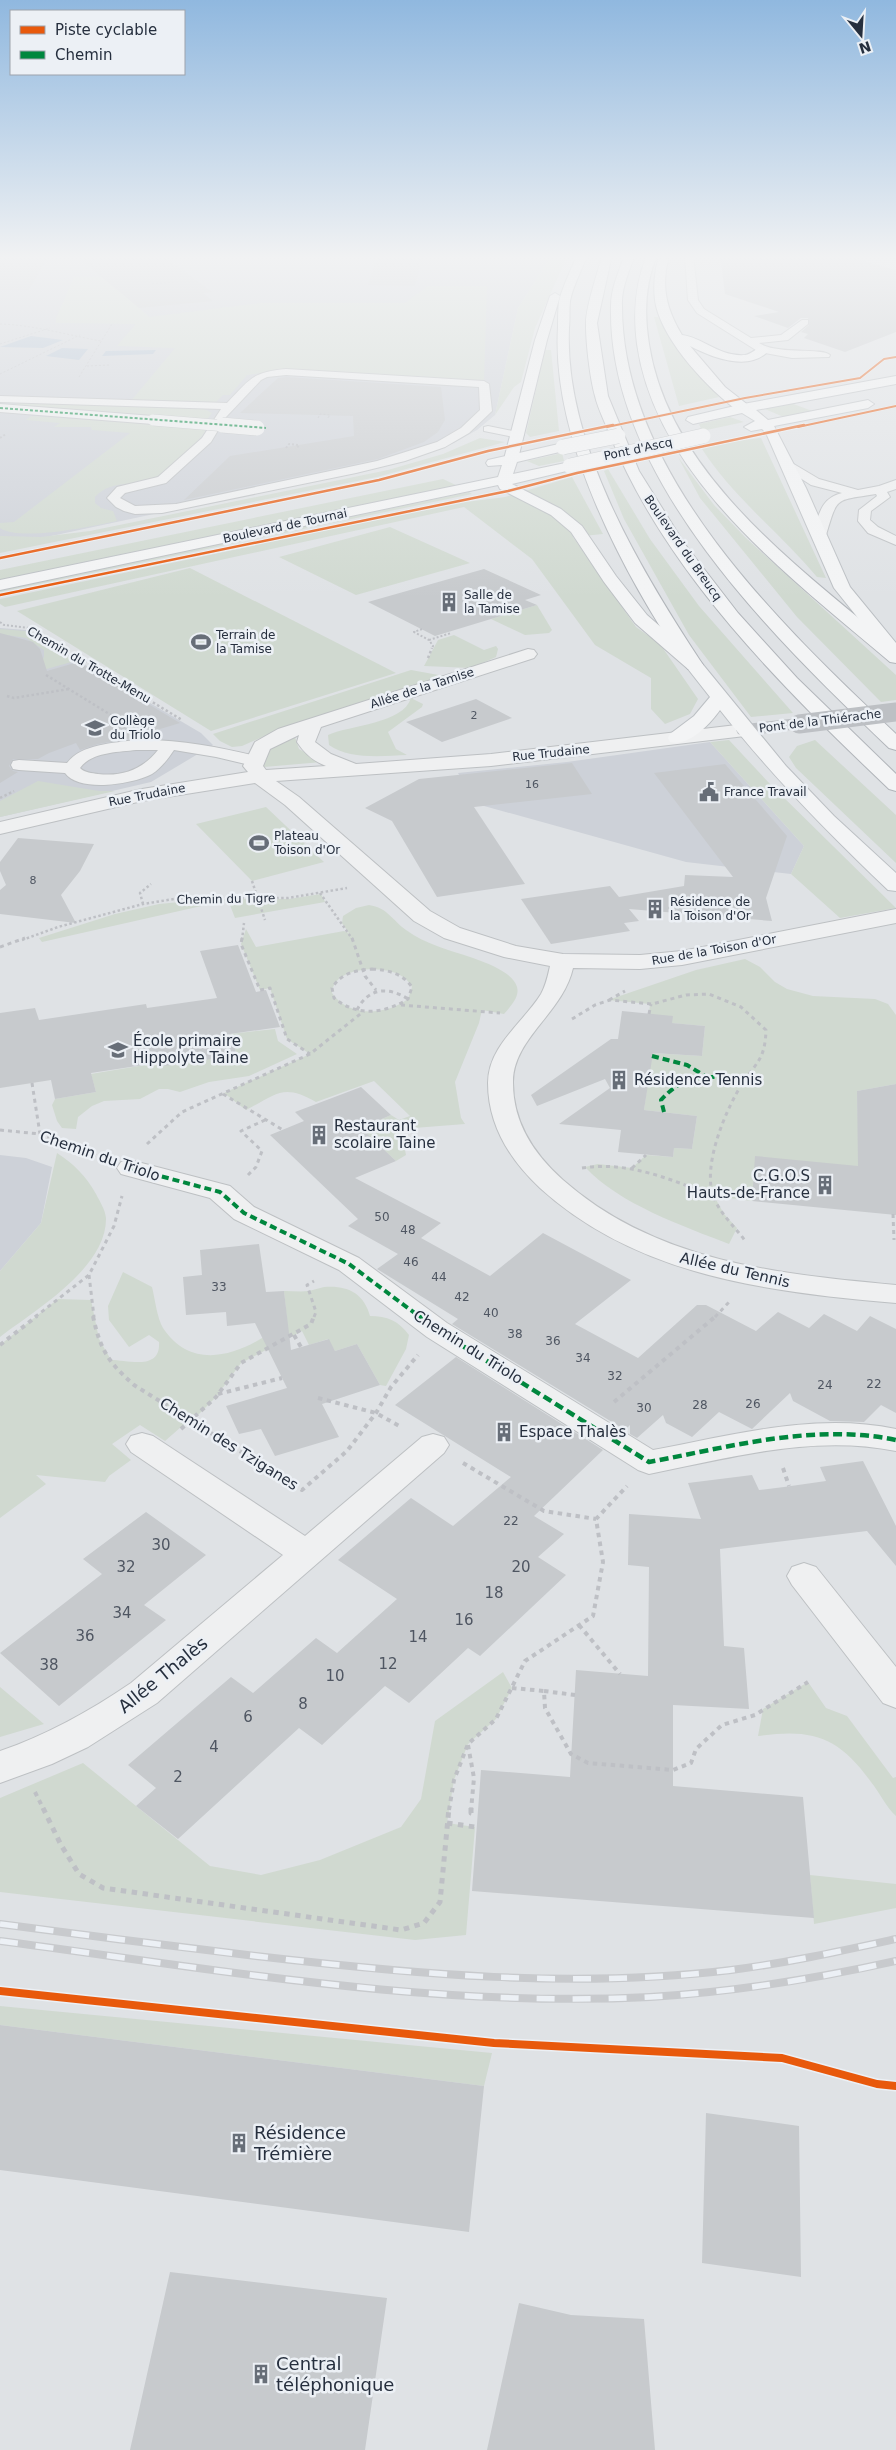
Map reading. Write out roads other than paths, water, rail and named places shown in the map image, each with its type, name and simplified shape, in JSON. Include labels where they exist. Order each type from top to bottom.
[{"type":"main road","points":[[534,369],[518,435],[504,480],[505,486],[549,507],[571,523],[633,610],[694,664]]},
{"type":"main road","points":[[565,369],[567,387],[589,470],[603,506],[627,553],[694,664],[745,730],[827,820],[896,885]]},
{"type":"main road","name":"Boulevard du Breucq","points":[[595,369],[607,415],[640,486],[696,570],[751,637],[824,716],[896,785]]},
{"type":"main road","name":"Boulevard du Breucq","points":[[623,369],[629,398],[658,463],[696,524],[748,591],[801,650],[896,744]]},
{"type":"main road","points":[[648,369],[658,403],[686,453],[717,493],[766,544],[896,656]]},
{"type":"main road","points":[[703,369],[732,401],[760,418],[766,424],[787,464],[842,588],[896,656]]},
{"type":"main road","points":[[713,382],[720,369]]},
{"type":"main road","points":[[744,408],[893,379]]},
{"type":"main road","points":[[766,424],[896,398]]},
{"type":"main road","name":"Pont d'Ascq","points":[[511,459],[744,408]]},
{"type":"main road","name":"Pont d'Ascq","points":[[504,480],[766,424]]},
{"type":"main road","name":"Boulevard de Tournai","points":[[0,566],[399,486],[511,459]]},
{"type":"main road","name":"Boulevard de Tournai","points":[[0,585],[504,480]]},
{"type":"main road","points":[[678,738],[694,727],[715,705],[718,697]]},
{"type":"street","points":[[0,408],[257,428]]},
{"type":"street","name":"Allée de la Tamise","points":[[257,769],[267,742],[315,723],[528,654]]},
{"type":"street","name":"Pont de la Thiérache","points":[[745,730],[896,712]]},
{"type":"street","points":[[315,723],[310,729],[306,742],[311,751],[316,755],[356,769]]},
{"type":"street","name":"Rue Trudaine","points":[[0,828],[257,769],[356,769],[491,760],[745,730]]},
{"type":"street","name":"Rue de la Toison d'Or","points":[[257,769],[395,895],[428,920],[452,933],[486,945],[531,956],[563,961],[640,962],[682,958],[896,916]]},
{"type":"street","name":"Rue Trudaine","points":[[278,790],[318,777],[356,769]]},
{"type":"street","name":"Allée du Tennis","points":[[563,961],[559,982],[553,994],[528,1023],[507,1053],[502,1068],[500,1097],[503,1113],[514,1139],[542,1177],[557,1190],[598,1218],[643,1243],[691,1262],[773,1280],[896,1294]]},
{"type":"street","name":"Chemin du Triolo","points":[[130,1168],[220,1192],[244,1213],[349,1264],[437,1330],[649,1462],[812,1435],[855,1432],[896,1440]]},
{"type":"street","name":"Allée Thalès","points":[[11,1764],[92,1728],[120,1710],[307,1554],[433,1445]]},
{"type":"street","points":[[148,1448],[307,1554]]},
{"type":"street","points":[[804,1576],[896,1693]]},
{"type":"lane","points":[[0,399],[230,406],[258,378],[265,374],[286,372],[484,384],[486,411],[470,428],[450,440],[423,452],[379,464],[173,507],[135,510],[119,506],[113,498],[120,490],[162,480],[207,440],[221,415],[230,406]]},
{"type":"lane","points":[[488,429],[518,435]]},
{"type":"lane","points":[[787,464],[815,482],[861,493],[882,494],[896,506]]},
{"type":"lane","points":[[896,484],[865,510],[864,521],[873,530],[896,541]]},
{"type":"lane","points":[[819,535],[827,507],[832,501],[861,493]]},
{"type":"lane","points":[[72,768],[79,759],[88,754],[114,747],[140,744],[169,745],[224,752],[257,769]]},
{"type":"lane","points":[[72,768],[74,773],[93,779],[130,776],[147,770],[157,762],[169,745]]},
{"type":"lane","points":[[19,765],[72,768]]},
{"type":"railway","points":[[0,1924],[256,1956],[374,1968],[493,1977],[553,1979],[672,1976],[731,1970],[793,1960],[896,1939]]},
{"type":"railway","points":[[0,1941],[324,1984],[487,1997],[568,1999],[650,1997],[712,1992],[835,1974],[896,1961]]},
{"type":"place","name":"Salle de la Tamise","points":[[449,602]]},
{"type":"place","name":"Terrain de la Tamise","points":[[201,642]]},
{"type":"place","name":"Collège du Triolo","points":[[95,728]]},
{"type":"place","name":"France Travail","points":[[709,792]]},
{"type":"place","name":"Plateau Toison d'Or","points":[[259,843]]},
{"type":"place","name":"Résidence de la Toison d'Or","points":[[655,909]]},
{"type":"place","name":"École primaire Hippolyte Taine","points":[[118,1050]]},
{"type":"place","name":"Résidence Tennis","points":[[619,1080]]},
{"type":"place","name":"Restaurant scolaire Taine","points":[[319,1135]]},
{"type":"place","name":"C.G.O.S Hauts-de-France","points":[[825,1185]]},
{"type":"place","name":"Espace Thalès","points":[[504,1432]]},
{"type":"place","name":"Résidence Trémière","points":[[239,2143]]},
{"type":"place","name":"Central téléphonique","points":[[261,2374]]}]
